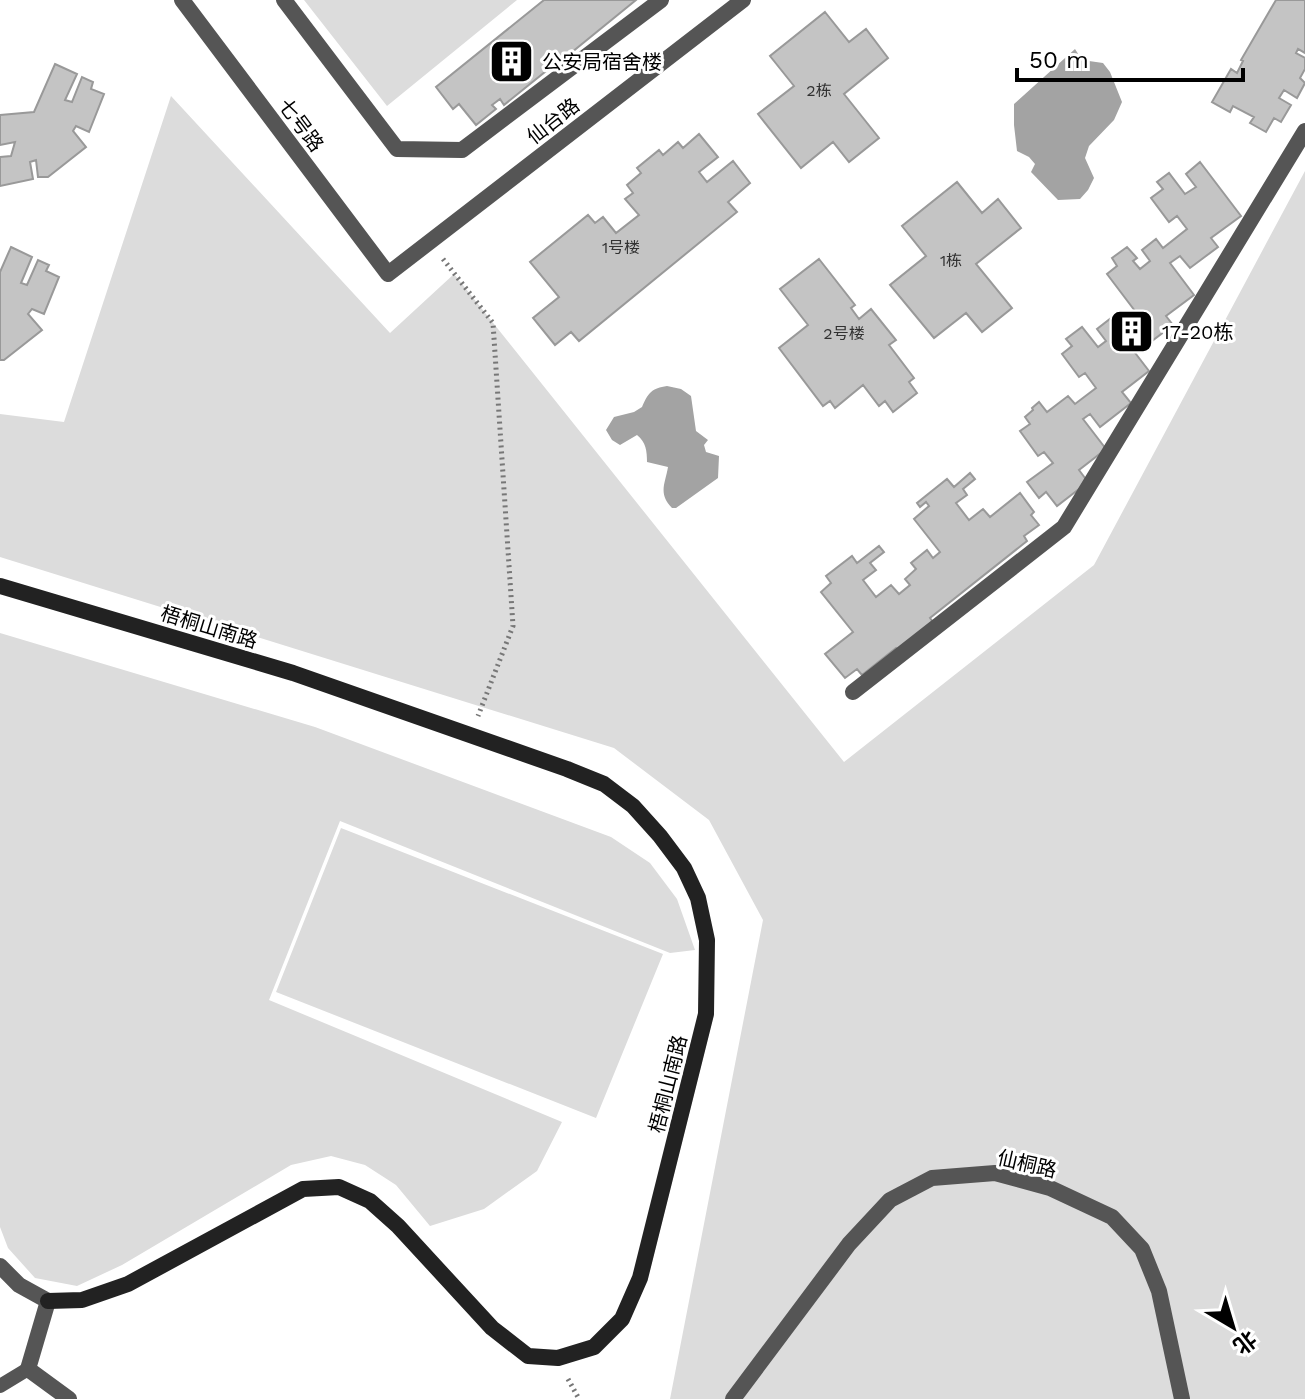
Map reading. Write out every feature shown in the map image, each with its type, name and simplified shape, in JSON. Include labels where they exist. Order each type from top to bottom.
[{"type":"street","name":"七号路","points":[[182,0],[388,274]]},
{"type":"street","points":[[284,0],[397,149],[462,150],[661,0]]},
{"type":"street","name":"仙台路","points":[[388,274],[743,0]]},
{"type":"street","points":[[853,692],[1064,527],[1305,131]]},
{"type":"street","name":"梧桐山南路","points":[[0,586],[293,673],[604,784],[633,806],[684,868],[698,898],[707,940],[706,1014],[640,1278],[622,1319],[594,1347],[558,1358],[528,1356],[492,1328],[398,1226],[370,1201],[339,1187],[303,1189],[128,1284],[82,1300],[48,1301]]},
{"type":"street","name":"仙桐路","points":[[733,1399],[849,1244],[890,1200],[932,1178],[995,1173],[1050,1188],[1112,1217],[1142,1249],[1159,1291],[1182,1399]]},
{"type":"street","points":[[0,1266],[19,1285],[48,1301],[28,1369],[69,1399]]},
{"type":"lane","points":[[0,1386],[28,1369]]},
{"type":"path","points":[[430,242],[493,323],[513,626],[470,736]]},
{"type":"shaded area","points":[[304,0],[517,0],[387,106]]},
{"type":"shaded area","points":[[1075,49],[1082,60],[1103,63],[1122,102],[1114,120],[1089,146],[1085,158],[1094,178],[1088,190],[1080,199],[1058,200],[1031,172],[1035,164],[1017,151],[1014,104]]},
{"type":"shaded area","points":[[171,96],[390,333],[454,274],[844,762],[1094,565],[1305,171],[1305,1399],[670,1399],[763,920],[709,820],[614,748],[0,557],[0,414],[64,422]]},
{"type":"shaded area","points":[[667,386],[681,389],[691,396],[696,431],[708,440],[704,445],[706,452],[719,456],[718,478],[676,508],[668,503],[664,493],[668,467],[647,462],[645,447],[637,435],[620,445],[612,440],[606,430],[614,417],[634,412],[642,407],[651,392]]},
{"type":"shaded area","points":[[0,633],[315,727],[611,837],[650,863],[677,899],[695,950],[670,953],[340,821],[269,1000],[562,1122],[537,1171],[484,1209],[430,1226],[396,1185],[365,1165],[331,1156],[291,1165],[122,1265],[77,1286],[35,1278],[8,1248],[0,1227]]},
{"type":"shaded area","points":[[341,828],[663,954],[596,1118],[276,992]]},
{"type":"building","name":"公安局宿舍楼","points":[[544,0],[636,0],[561,61],[556,54],[552,58],[556,63],[504,105],[500,99],[492,105],[496,109],[476,125],[459,104],[453,109],[436,87]]},
{"type":"building","points":[[1276,0],[1305,0],[1305,53],[1298,49],[1296,53],[1305,58],[1305,69],[1300,78],[1305,83],[1297,98],[1284,90],[1279,98],[1291,105],[1281,122],[1274,118],[1266,132],[1250,123],[1254,117],[1233,106],[1230,112],[1212,102],[1231,69],[1237,73],[1241,60]]},
{"type":"building","points":[[825,12],[849,42],[866,29],[888,58],[844,94],[879,138],[849,162],[833,142],[801,168],[758,114],[794,86],[770,56]]},
{"type":"building","points":[[55,64],[77,74],[65,100],[72,102],[82,77],[93,82],[91,89],[104,94],[89,132],[76,126],[73,131],[86,147],[48,177],[38,177],[36,160],[30,162],[33,179],[0,186],[0,157],[11,156],[15,142],[0,145],[0,115],[34,112]]},
{"type":"building","points":[[699,134],[718,157],[699,172],[707,182],[733,161],[750,183],[728,202],[737,212],[579,341],[571,332],[555,345],[533,318],[559,297],[530,262],[588,215],[595,223],[603,217],[616,233],[639,215],[625,199],[633,193],[627,185],[641,173],[637,168],[659,150],[663,155],[678,142],[683,148]]},
{"type":"building","name":"17-20栋","points":[[1200,162],[1241,216],[1211,238],[1218,247],[1190,268],[1180,256],[1170,263],[1194,295],[1166,316],[1173,325],[1144,347],[1135,335],[1126,341],[1149,371],[1122,392],[1131,403],[1100,427],[1090,414],[1083,419],[1106,449],[1079,470],[1088,482],[1057,506],[1046,492],[1039,498],[1027,482],[1053,463],[1044,452],[1038,456],[1020,431],[1030,424],[1025,417],[1039,402],[1047,412],[1068,396],[1075,404],[1096,388],[1085,373],[1079,377],[1062,354],[1072,346],[1066,339],[1082,327],[1098,347],[1106,341],[1097,329],[1115,315],[1120,322],[1135,311],[1107,274],[1117,266],[1112,258],[1127,247],[1137,258],[1133,261],[1140,269],[1150,261],[1142,250],[1156,239],[1163,248],[1187,229],[1177,216],[1169,222],[1151,198],[1163,189],[1157,182],[1169,173],[1185,194],[1196,187],[1186,174]]},
{"type":"building","points":[[957,182],[982,213],[998,199],[1021,228],[976,264],[1012,308],[982,332],[966,313],[934,338],[890,285],[926,256],[902,226]]},
{"type":"building","points":[[11,247],[32,257],[21,283],[27,285],[38,260],[49,265],[46,271],[59,277],[44,314],[32,309],[28,314],[42,330],[0,360],[0,272]]},
{"type":"building","points":[[819,259],[855,305],[851,308],[859,319],[871,309],[896,340],[889,345],[914,378],[909,382],[917,393],[893,412],[885,401],[879,406],[863,385],[835,408],[830,401],[823,406],[779,348],[808,325],[780,289]]},
{"type":"building","points":[[970,473],[975,479],[963,489],[967,495],[956,503],[969,520],[983,509],[990,517],[1020,493],[1039,525],[1024,536],[1027,541],[930,618],[933,622],[898,650],[896,648],[862,675],[857,669],[845,678],[825,654],[853,632],[821,592],[831,583],[826,576],[852,556],[857,563],[879,546],[884,552],[870,563],[876,570],[863,580],[876,597],[891,585],[899,594],[910,585],[905,579],[916,569],[911,563],[927,550],[933,558],[940,552],[914,519],[929,506],[926,502],[920,507],[917,503],[947,479],[954,487]]},
{"type":"place","name":"公安局宿舍楼","points":[[511,62]]},
{"type":"place","name":"17-20栋","points":[[1131,332]]}]
